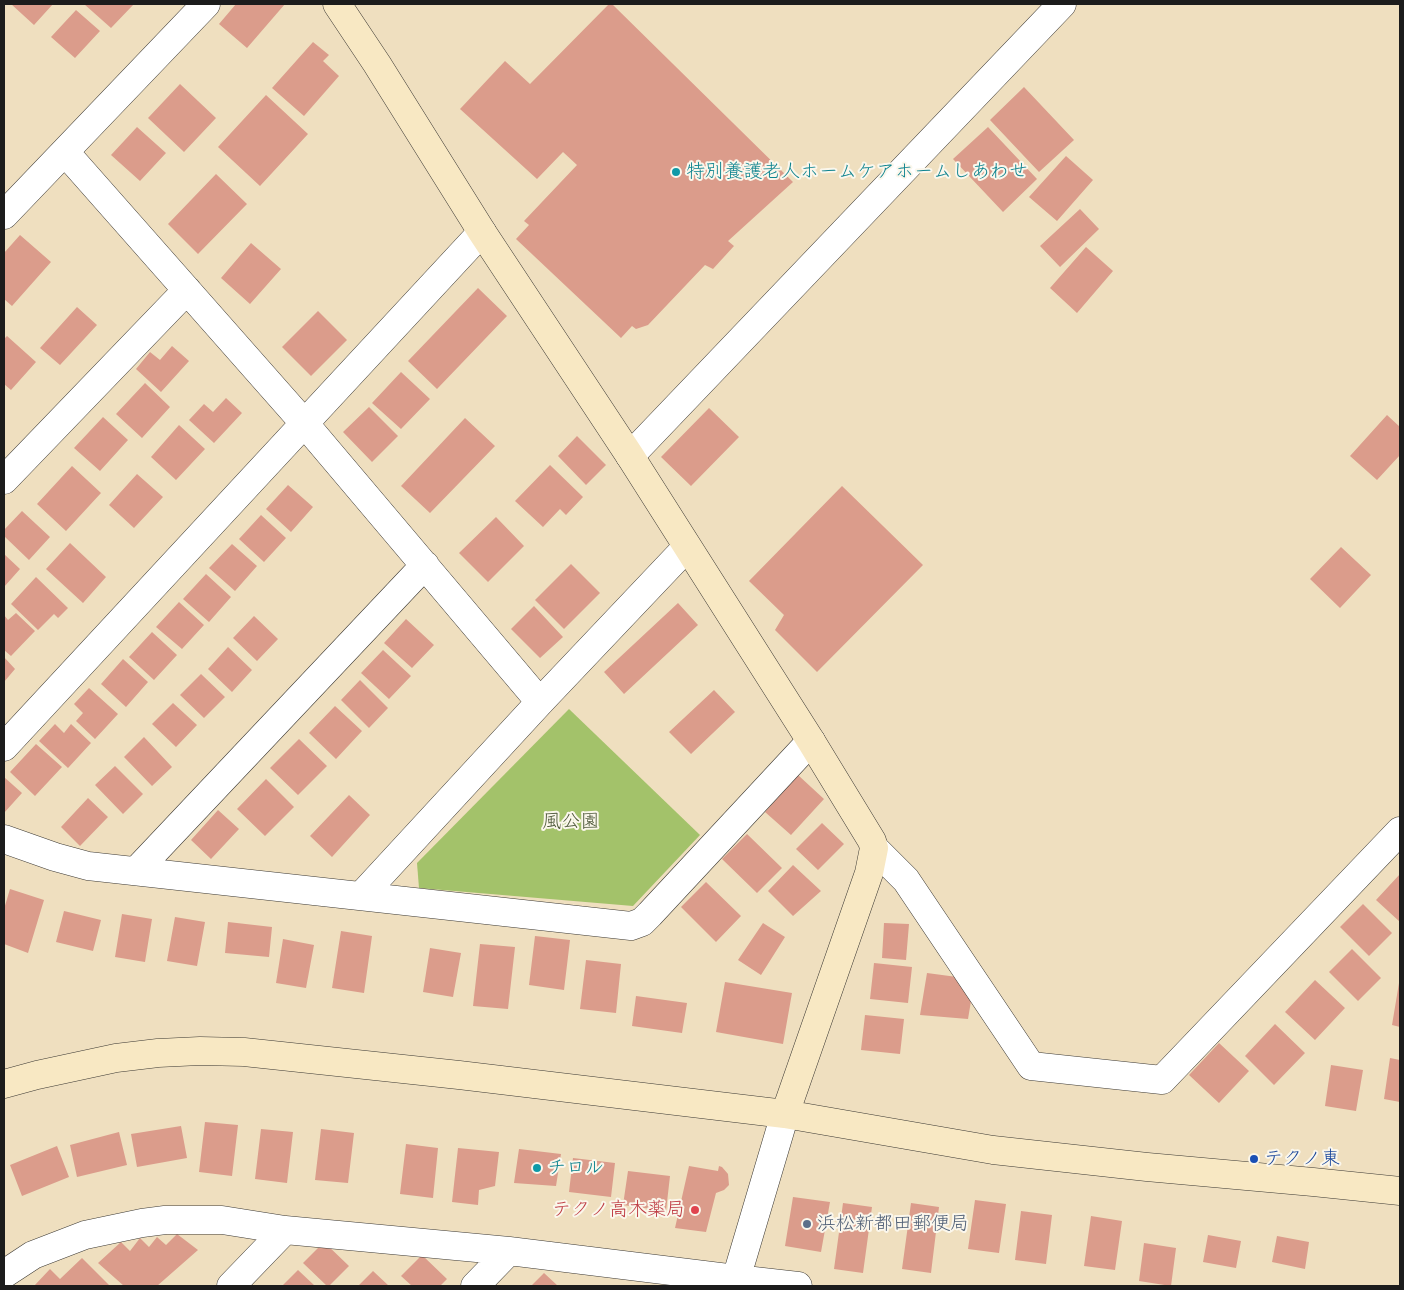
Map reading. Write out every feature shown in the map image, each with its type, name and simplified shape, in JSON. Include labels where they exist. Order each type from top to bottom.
[{"type":"street","points":[[4,215],[206,4]]},
{"type":"street","points":[[337,4],[377,64],[482,232],[630,456],[811,741],[874,848],[906,880],[1031,1066],[1162,1080],[1400,831]]},
{"type":"street","points":[[630,456],[1062,4]]},
{"type":"street","points":[[65,152],[305,424],[540,702]]},
{"type":"street","points":[[4,748],[482,232]]},
{"type":"street","points":[[4,480],[186,290]]},
{"type":"street","points":[[361,896],[540,702],[687,547]]},
{"type":"street","points":[[136,871],[425,565]]},
{"type":"street","points":[[4,839],[88,866],[631,926],[642,922],[650,914],[811,741]]},
{"type":"street","points":[[733,1283],[785,1114],[864,892],[874,848]]},
{"type":"street","points":[[4,1084],[116,1058],[183,1051],[235,1052],[459,1074],[785,1114],[993,1150],[1400,1192]]},
{"type":"street","points":[[4,1274],[33,1255],[85,1235],[165,1220],[222,1220],[284,1230],[509,1251],[733,1283],[798,1286]]},
{"type":"street","points":[[231,1286],[284,1230]]},
{"type":"street","points":[[475,1286],[509,1251]]},
{"type":"green space","name":"風公園","points":[[569,709],[700,835],[633,906],[419,888],[417,863]]},
{"type":"building","points":[[11,4],[53,4],[34,25]]},
{"type":"building","points":[[84,4],[134,4],[111,28]]},
{"type":"building","points":[[236,4],[285,4],[247,48],[219,24]]},
{"type":"building","name":"特別養護老人ホームケアホームしあわせ","points":[[609,4],[612,4],[793,182],[728,241],[734,246],[713,269],[705,265],[648,325],[636,329],[632,326],[621,338],[516,239],[529,225],[524,221],[577,165],[563,152],[537,179],[460,109],[505,61],[530,84]]},
{"type":"building","points":[[76,10],[100,31],[75,58],[51,37]]},
{"type":"building","points":[[313,42],[329,55],[323,61],[339,76],[304,116],[272,88]]},
{"type":"building","points":[[180,84],[216,118],[184,152],[148,118]]},
{"type":"building","points":[[1024,87],[1074,140],[1039,172],[990,120]]},
{"type":"building","points":[[266,95],[308,134],[260,186],[218,147]]},
{"type":"building","points":[[137,127],[166,153],[140,181],[111,155]]},
{"type":"building","points":[[988,127],[1037,179],[1003,212],[953,159]]},
{"type":"building","points":[[1066,156],[1093,180],[1057,221],[1029,197]]},
{"type":"building","points":[[216,174],[247,204],[198,254],[168,224]]},
{"type":"building","points":[[1080,209],[1099,229],[1060,267],[1040,246]]},
{"type":"building","points":[[20,235],[51,262],[12,306],[4,299],[4,253]]},
{"type":"building","points":[[251,243],[281,269],[250,304],[221,278]]},
{"type":"building","points":[[1086,247],[1113,271],[1077,313],[1050,288]]},
{"type":"building","points":[[478,288],[507,316],[437,389],[408,361]]},
{"type":"building","points":[[77,307],[97,325],[60,365],[40,348]]},
{"type":"building","points":[[318,311],[347,340],[311,376],[282,347]]},
{"type":"building","points":[[7,336],[36,362],[11,390],[4,384],[4,339]]},
{"type":"building","points":[[172,346],[189,361],[161,392],[136,369],[150,352],[160,360]]},
{"type":"building","points":[[401,372],[430,399],[401,429],[372,403]]},
{"type":"building","points":[[145,383],[170,407],[142,438],[116,414]]},
{"type":"building","points":[[226,398],[242,413],[214,443],[189,420],[204,404],[213,412]]},
{"type":"building","points":[[369,407],[398,436],[372,462],[343,432]]},
{"type":"building","points":[[709,408],[739,437],[691,486],[661,457]]},
{"type":"building","points":[[1387,415],[1400,427],[1400,455],[1377,480],[1350,456]]},
{"type":"building","points":[[103,417],[128,440],[100,471],[74,448]]},
{"type":"building","points":[[465,418],[495,446],[430,513],[401,486]]},
{"type":"building","points":[[179,425],[205,449],[176,480],[151,457]]},
{"type":"building","points":[[577,436],[606,465],[586,485],[558,456]]},
{"type":"building","points":[[550,465],[583,497],[566,515],[560,509],[543,527],[515,501]]},
{"type":"building","points":[[72,466],[101,493],[66,531],[37,504]]},
{"type":"building","points":[[137,474],[163,497],[134,528],[109,505]]},
{"type":"building","points":[[288,485],[313,507],[291,532],[266,509]]},
{"type":"building","points":[[842,486],[923,565],[817,672],[775,630],[784,615],[749,581]]},
{"type":"building","points":[[22,511],[50,537],[29,560],[4,536],[4,530]]},
{"type":"building","points":[[261,515],[286,538],[264,562],[239,539]]},
{"type":"building","points":[[496,517],[524,546],[488,582],[459,553]]},
{"type":"building","points":[[70,543],[106,577],[83,603],[46,569]]},
{"type":"building","points":[[232,544],[257,566],[235,591],[209,568]]},
{"type":"building","points":[[1341,547],[1371,575],[1340,608],[1310,579]]},
{"type":"building","points":[[4,554],[20,569],[4,587]]},
{"type":"building","points":[[571,564],[600,593],[564,629],[535,600]]},
{"type":"building","points":[[206,574],[231,597],[209,622],[183,599]]},
{"type":"building","points":[[36,577],[68,608],[58,618],[54,614],[38,630],[11,604]]},
{"type":"building","points":[[179,602],[204,625],[182,649],[156,627]]},
{"type":"building","points":[[678,603],[698,625],[624,694],[604,672]]},
{"type":"building","points":[[534,606],[563,637],[540,658],[511,629]]},
{"type":"building","points":[[16,613],[35,631],[11,656],[4,650],[4,615],[8,620]]},
{"type":"building","points":[[254,616],[278,639],[257,661],[233,638]]},
{"type":"building","points":[[406,619],[434,645],[412,668],[384,643]]},
{"type":"building","points":[[152,632],[177,655],[154,680],[129,657]]},
{"type":"building","points":[[228,647],[252,670],[232,692],[208,669]]},
{"type":"building","points":[[383,650],[411,676],[389,699],[361,673]]},
{"type":"building","points":[[4,657],[15,669],[4,682]]},
{"type":"building","points":[[123,659],[148,682],[126,707],[101,684]]},
{"type":"building","points":[[201,674],[225,697],[204,718],[180,695]]},
{"type":"building","points":[[360,680],[388,708],[369,728],[341,700]]},
{"type":"building","points":[[89,688],[118,714],[95,739],[76,721],[83,713],[74,704]]},
{"type":"building","points":[[714,690],[735,712],[691,754],[669,732]]},
{"type":"building","points":[[173,703],[197,725],[176,747],[152,724]]},
{"type":"building","points":[[335,706],[362,731],[336,759],[309,733]]},
{"type":"building","points":[[55,724],[64,733],[71,724],[91,743],[68,768],[39,741]]},
{"type":"building","points":[[144,737],[172,767],[152,786],[124,757]]},
{"type":"building","points":[[299,739],[327,766],[298,795],[270,768]]},
{"type":"building","points":[[36,744],[62,767],[35,796],[10,772]]},
{"type":"building","points":[[115,766],[143,794],[123,814],[95,785]]},
{"type":"building","points":[[798,775],[824,799],[791,835],[765,812]]},
{"type":"building","points":[[4,777],[22,793],[4,813]]},
{"type":"building","points":[[266,779],[294,807],[265,836],[237,809]]},
{"type":"building","points":[[349,795],[370,815],[332,857],[310,836]]},
{"type":"building","points":[[88,798],[108,817],[80,846],[61,827]]},
{"type":"building","points":[[218,810],[239,829],[211,859],[191,840]]},
{"type":"building","points":[[822,823],[844,844],[818,870],[796,849]]},
{"type":"building","points":[[747,834],[782,868],[757,893],[722,859]]},
{"type":"building","points":[[793,865],[821,891],[793,916],[768,891]]},
{"type":"building","points":[[1400,874],[1400,922],[1376,900]]},
{"type":"building","points":[[706,882],[741,916],[716,942],[681,907]]},
{"type":"building","points":[[10,889],[44,900],[28,953],[4,944],[4,909]]},
{"type":"building","points":[[1363,904],[1392,933],[1369,956],[1340,927]]},
{"type":"building","points":[[64,911],[101,920],[93,951],[56,942]]},
{"type":"building","points":[[122,914],[152,919],[145,962],[115,957]]},
{"type":"building","points":[[175,917],[205,922],[197,966],[167,961]]},
{"type":"building","points":[[228,922],[272,927],[269,957],[225,953]]},
{"type":"building","points":[[763,923],[785,937],[761,975],[738,960]]},
{"type":"building","points":[[884,923],[909,924],[906,960],[882,958]]},
{"type":"building","points":[[341,931],[372,936],[364,993],[332,988]]},
{"type":"building","points":[[535,936],[570,940],[564,990],[529,985]]},
{"type":"building","points":[[283,939],[314,945],[306,988],[276,983]]},
{"type":"building","points":[[480,944],[515,947],[508,1009],[473,1006]]},
{"type":"building","points":[[430,948],[461,953],[453,997],[423,992]]},
{"type":"building","points":[[1352,949],[1381,978],[1358,1001],[1329,972]]},
{"type":"building","points":[[586,960],[621,964],[616,1013],[580,1009]]},
{"type":"building","points":[[874,963],[912,967],[908,1003],[870,999]]},
{"type":"building","points":[[927,973],[957,977],[971,1001],[968,1019],[920,1015]]},
{"type":"building","points":[[1315,980],[1345,1008],[1315,1040],[1285,1012]]},
{"type":"building","points":[[725,982],[792,993],[783,1044],[716,1032]]},
{"type":"building","points":[[1400,983],[1400,1027],[1392,1025]]},
{"type":"building","points":[[636,996],[687,1003],[682,1033],[632,1026]]},
{"type":"building","points":[[865,1015],[904,1019],[900,1054],[861,1050]]},
{"type":"building","points":[[1275,1024],[1305,1053],[1274,1085],[1245,1056]]},
{"type":"building","points":[[1219,1043],[1249,1071],[1219,1103],[1189,1075]]},
{"type":"building","points":[[1390,1058],[1400,1060],[1400,1102],[1384,1099]]},
{"type":"building","points":[[1331,1065],[1363,1070],[1356,1111],[1325,1106]]},
{"type":"building","points":[[205,1122],[238,1125],[232,1176],[199,1172]]},
{"type":"building","points":[[181,1126],[187,1158],[137,1167],[131,1134]]},
{"type":"building","points":[[261,1129],[293,1132],[287,1183],[255,1179]]},
{"type":"building","points":[[321,1129],[354,1133],[348,1183],[315,1180]]},
{"type":"building","points":[[119,1132],[127,1165],[77,1177],[70,1145]]},
{"type":"building","points":[[406,1144],[438,1148],[433,1198],[400,1194]]},
{"type":"building","points":[[57,1146],[69,1177],[22,1196],[10,1165]]},
{"type":"building","points":[[458,1148],[499,1152],[495,1186],[479,1190],[478,1205],[452,1202]]},
{"type":"building","name":"チロル","points":[[519,1149],[561,1154],[556,1186],[514,1183]]},
{"type":"building","points":[[573,1158],[615,1163],[611,1197],[569,1192]]},
{"type":"building","name":"テクノ高木薬局","points":[[689,1166],[718,1171],[719,1166],[728,1174],[729,1185],[724,1190],[716,1193],[706,1232],[675,1228]]},
{"type":"building","points":[[628,1171],[670,1176],[666,1211],[623,1205]]},
{"type":"building","name":"浜松新都田郵便局","points":[[793,1197],[830,1202],[821,1252],[785,1246]]},
{"type":"building","points":[[975,1200],[1006,1204],[999,1253],[968,1249]]},
{"type":"building","points":[[843,1203],[872,1207],[863,1273],[834,1269]]},
{"type":"building","points":[[911,1203],[939,1207],[931,1273],[902,1269]]},
{"type":"building","points":[[1021,1211],[1052,1215],[1046,1264],[1015,1260]]},
{"type":"building","points":[[1091,1216],[1122,1221],[1115,1270],[1084,1266]]},
{"type":"building","points":[[177,1234],[198,1250],[157,1286],[124,1286],[98,1263],[121,1242],[130,1251],[140,1238],[149,1247],[157,1237],[166,1245]]},
{"type":"building","points":[[1208,1235],[1241,1241],[1236,1268],[1203,1262]]},
{"type":"building","points":[[1277,1236],[1309,1242],[1305,1269],[1272,1262]]},
{"type":"building","points":[[324,1242],[349,1266],[329,1286],[303,1263]]},
{"type":"building","points":[[1144,1243],[1176,1248],[1171,1286],[1139,1281]]},
{"type":"building","points":[[422,1255],[447,1279],[440,1286],[412,1286],[401,1276]]},
{"type":"building","points":[[82,1258],[110,1286],[34,1286],[50,1269],[60,1279]]},
{"type":"building","points":[[298,1270],[315,1286],[282,1286]]},
{"type":"building","points":[[373,1271],[389,1286],[358,1286]]},
{"type":"building","points":[[544,1273],[558,1286],[531,1286]]},
{"type":"place","name":"特別養護老人ホームケアホームしあわせ","points":[[676,172]]},
{"type":"place","name":"テクノ東","points":[[1254,1159]]},
{"type":"place","name":"チロル","points":[[537,1168]]},
{"type":"place","name":"テクノ高木薬局","points":[[695,1210]]},
{"type":"place","name":"浜松新都田郵便局","points":[[807,1224]]}]
